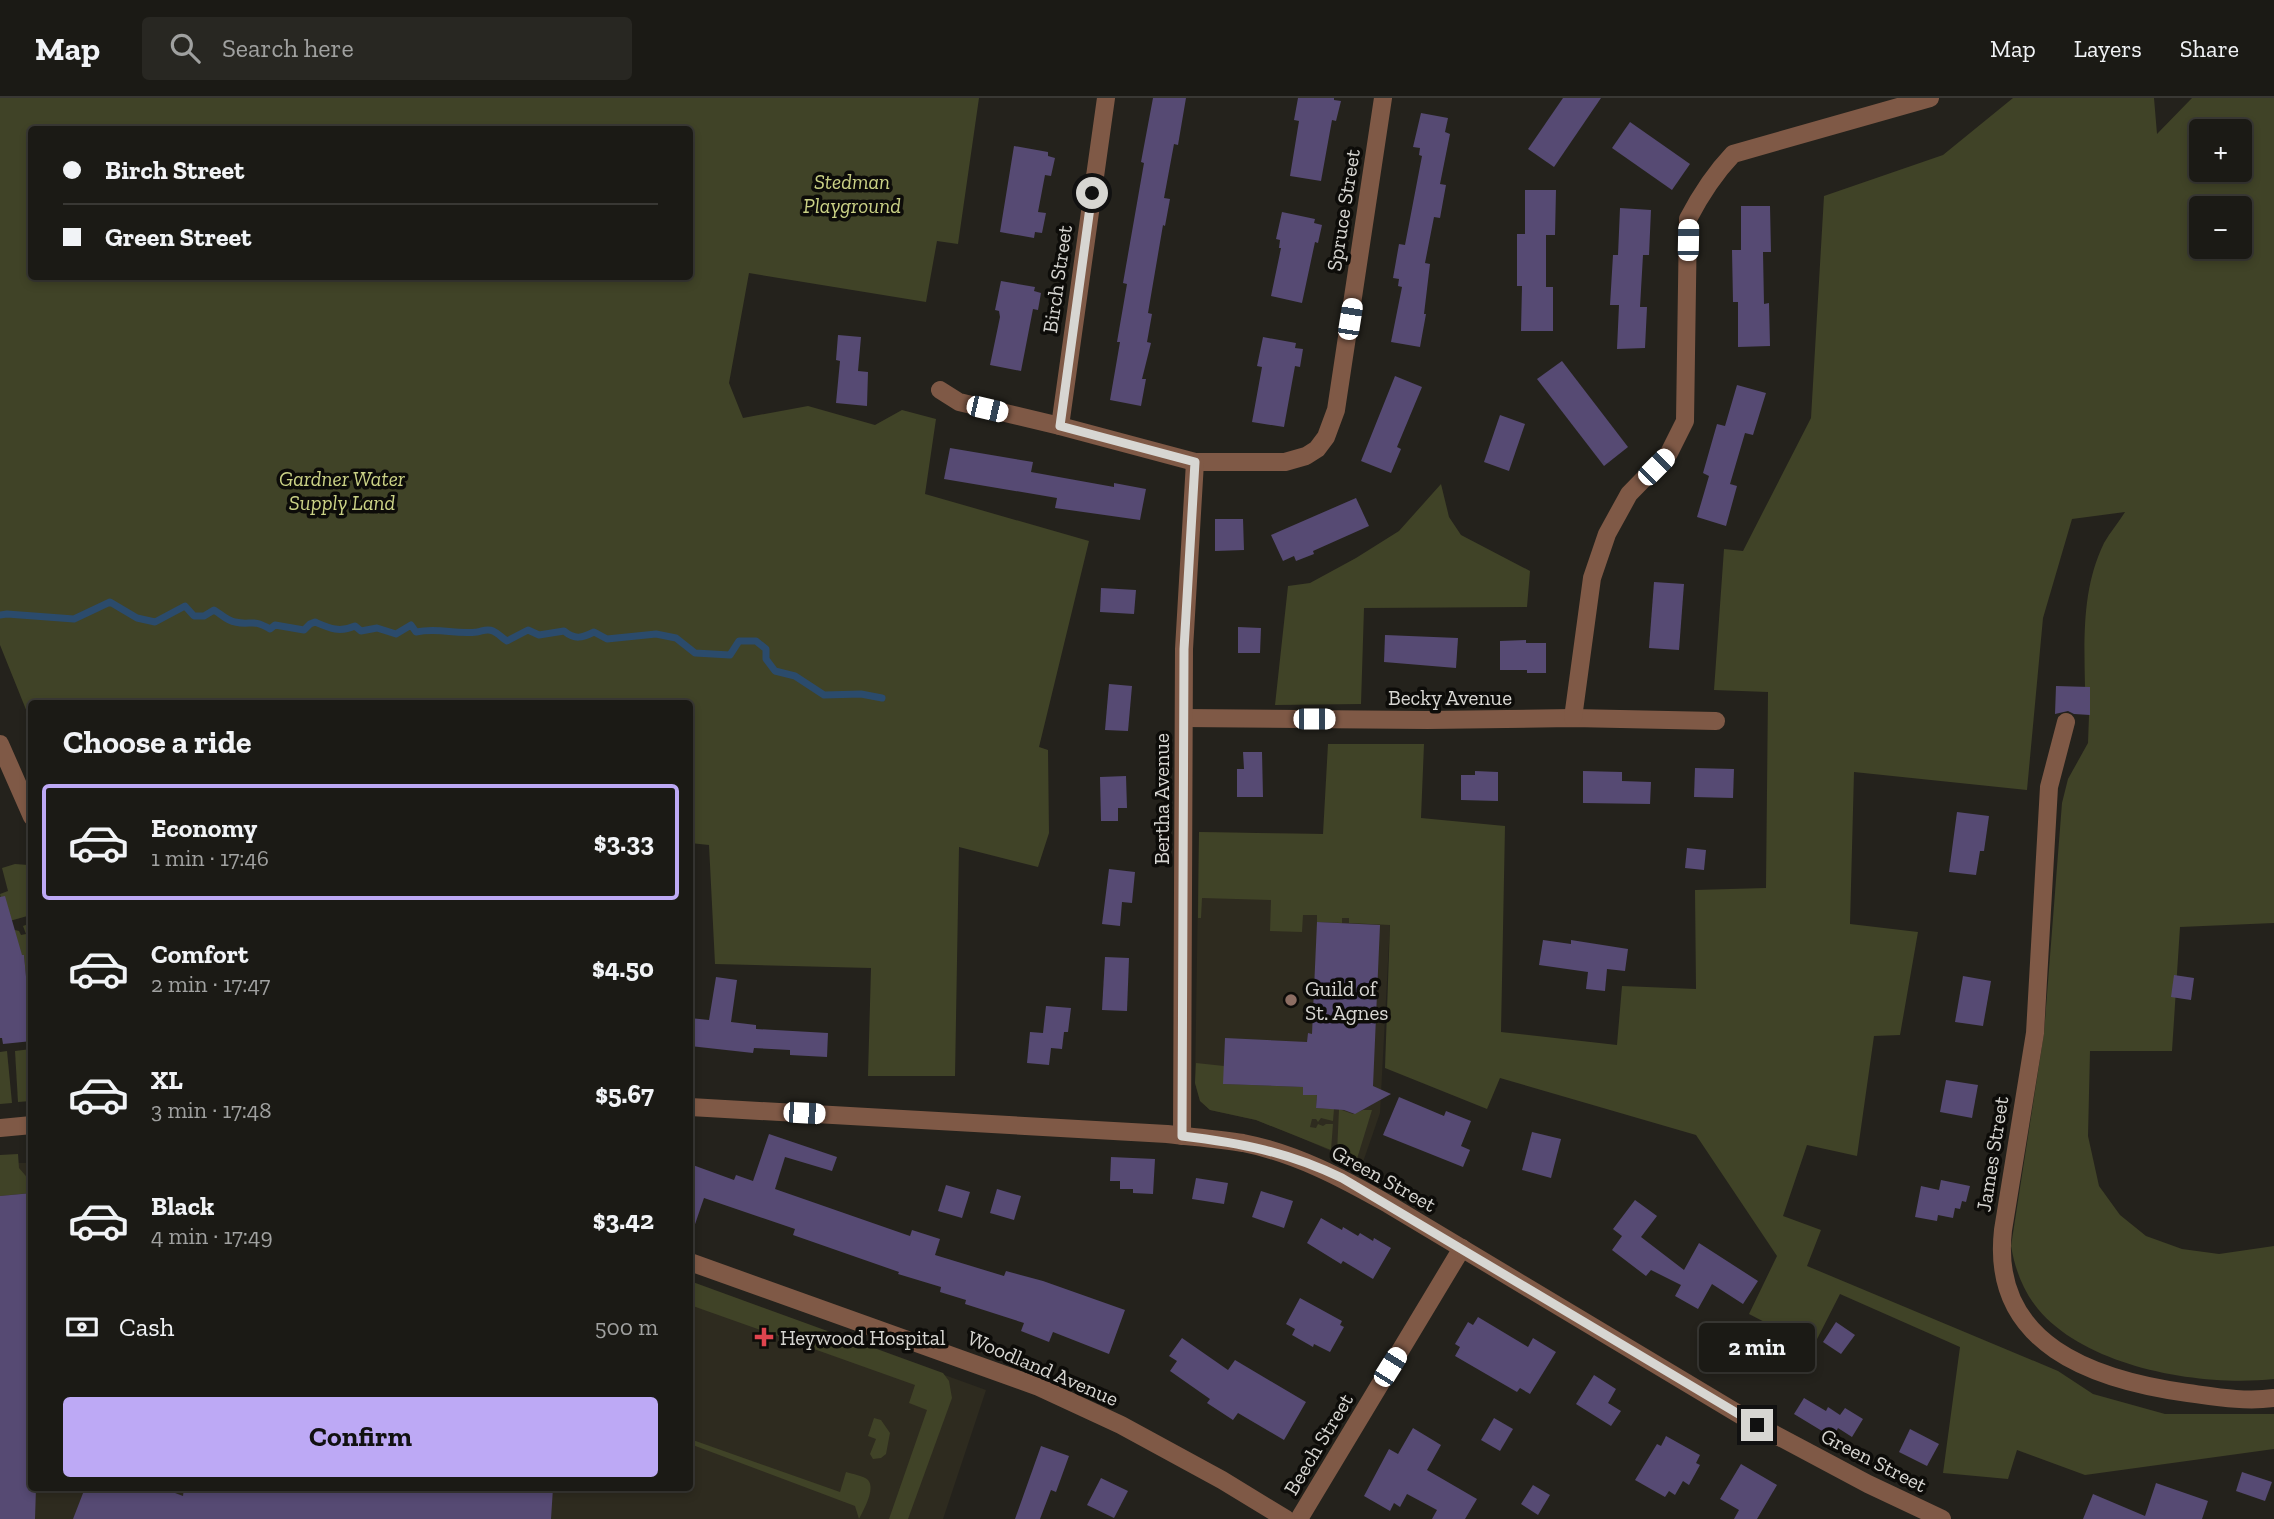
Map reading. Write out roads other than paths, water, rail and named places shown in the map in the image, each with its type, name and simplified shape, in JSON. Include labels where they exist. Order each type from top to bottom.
[{"type":"street","name":"Birch Street","points":[[1060,426],[1106,98]]},
{"type":"street","name":"Spruce Street","points":[[940,390],[959,402],[1195,462],[1284,462],[1314,452],[1331,428],[1383,98]]},
{"type":"street","points":[[1573,718],[1592,578],[1607,534],[1629,494],[1670,453],[1685,421],[1688,219],[1701,194],[1713,175],[1733,154],[1930,98]]},
{"type":"street","name":"Bertha Avenue","points":[[1182,1136],[1184,649],[1195,462]]},
{"type":"street","name":"Becky Avenue","points":[[1184,718],[1573,718],[1716,721]]},
{"type":"street","name":"James Street","points":[[2066,722],[2049,787],[2035,1033],[2003,1230],[2001,1252],[2004,1282],[2017,1311],[2040,1338],[2088,1368],[2132,1382],[2175,1391],[2243,1399],[2274,1398]]},
{"type":"street","points":[[0,744],[28,808]]},
{"type":"street","name":"Green Street","points":[[693,1107],[1182,1136],[1245,1144],[1294,1158],[1320,1168],[1388,1204],[1757,1425],[1868,1485],[1942,1519]]},
{"type":"street","points":[[0,1128],[28,1125]]},
{"type":"street","name":"Beech Street","points":[[1299,1519],[1462,1248]]},
{"type":"street","name":"Woodland Avenue","points":[[693,1263],[1039,1387],[1121,1425],[1222,1480],[1286,1519]]},
{"type":"waterway","points":[[0,615],[74,619],[110,602],[137,618],[155,622],[185,606],[194,616],[204,616],[214,610],[232,621],[255,623],[270,629],[275,625],[304,630],[315,622],[334,629],[355,626],[361,631],[377,628],[396,634],[411,625],[416,632],[432,630],[469,633],[489,630],[507,641],[528,630],[539,635],[564,631],[579,637],[594,632],[607,639],[656,634],[676,638],[695,653],[730,655],[739,641],[756,641],[766,649],[766,659],[775,671],[795,676],[824,695],[861,694],[882,698]]},
{"type":"place","name":"Guild of St. Agnes","points":[[1291,1000]]},
{"type":"place","name":"Heywood Hospital","points":[[764,1337]]},
{"type":"park label","name":"Stedman Playground","points":[[852,193]]},
{"type":"park label","name":"Gardner Water Supply Land","points":[[342,490]]}]
